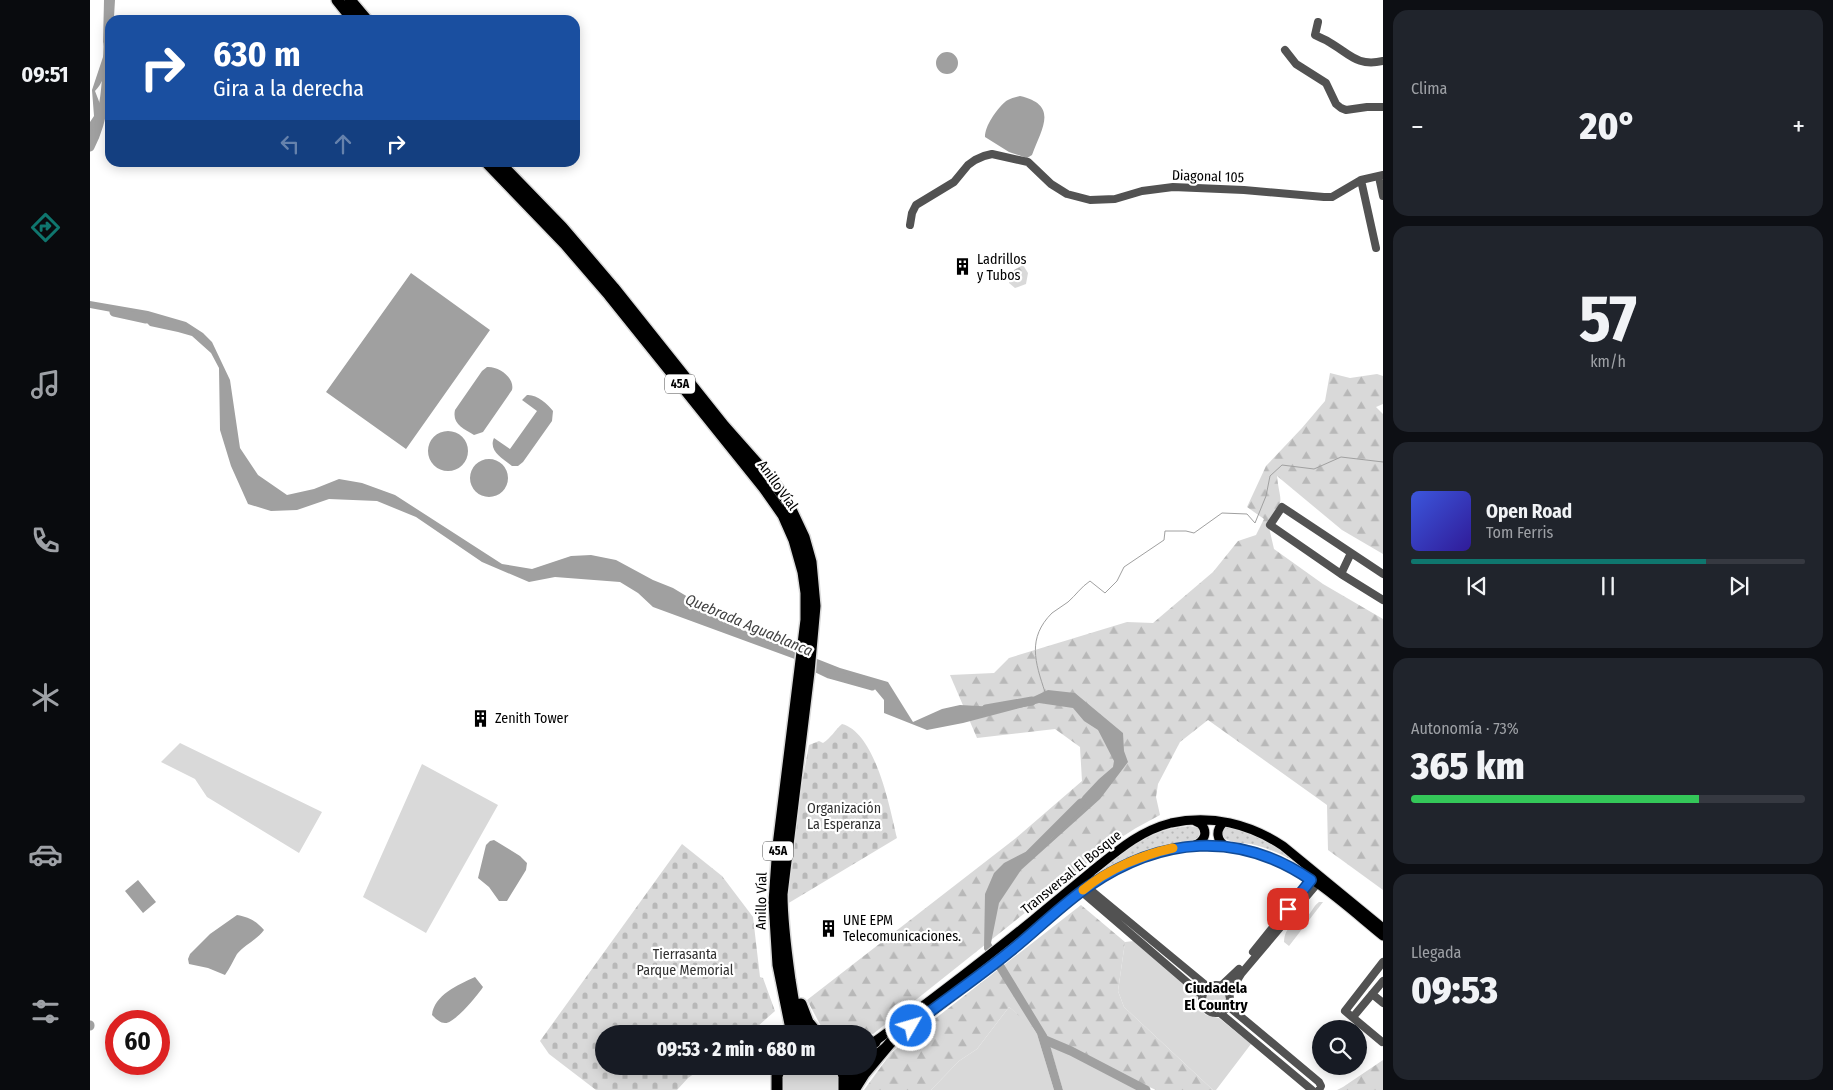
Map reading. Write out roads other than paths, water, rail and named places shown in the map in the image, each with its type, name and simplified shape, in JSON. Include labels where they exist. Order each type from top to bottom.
[{"type":"highway","points":[[337,0],[349,15]]},
{"type":"highway","points":[[350,0],[363,15]]},
{"type":"highway","name":"Anillo Víal","points":[[491,167],[565,244],[609,295],[774,501],[792,535],[803,572],[808,639]]},
{"type":"highway","name":"Anillo Víal","points":[[504,167],[562,227],[614,288],[724,426],[780,490],[799,524],[811,562],[815,606],[808,639],[782,894],[785,953],[795,1009],[800,1025]]},
{"type":"highway","name":"Anillo Víal","points":[[790,1025],[775,949],[774,902],[778,846],[805,670]]},
{"type":"highway","points":[[789,972],[794,981],[804,1016],[811,1025]]},
{"type":"highway","points":[[854,1090],[864,1074],[891,1042]]},
{"type":"highway","points":[[777,1090],[776,1081],[778,1075]]},
{"type":"highway","points":[[844,1075],[844,1090]]},
{"type":"main road","name":"Transversal El Bosque","points":[[877,1053],[986,964],[1001,946],[1126,844],[1154,829],[1172,823],[1192,820],[1224,822],[1254,829],[1283,846],[1383,928]]},
{"type":"main road","points":[[1192,820],[1199,822],[1205,830],[1203,840],[1195,845]]},
{"type":"main road","points":[[1224,822],[1219,828],[1218,835],[1220,843],[1227,847]]},
{"type":"main road","name":"Transversal El Bosque","points":[[877,1040],[986,964],[1007,954],[1084,890],[1104,876],[1140,858],[1171,848],[1195,845],[1227,847],[1247,850],[1276,860],[1294,868],[1314,882],[1383,936]]},
{"type":"main road","points":[[844,1090],[853,1075]]},
{"type":"street","points":[[1318,22],[1315,35],[1358,61],[1370,64],[1383,61]]},
{"type":"street","points":[[1285,50],[1296,64],[1326,83],[1336,104],[1341,108],[1346,110],[1368,107],[1383,108]]},
{"type":"street","name":"Diagonal 105","points":[[910,225],[912,213],[916,205],[954,182],[968,165],[984,156],[992,154],[1028,162],[1051,184],[1067,194],[1090,200],[1115,199],[1142,191],[1173,187],[1231,189],[1324,198],[1332,197],[1361,180],[1381,176]]},
{"type":"street","points":[[1381,176],[1383,196]]},
{"type":"street","points":[[1361,180],[1376,248]]},
{"type":"street","points":[[1383,574],[1282,507],[1270,525],[1341,574],[1383,600]]},
{"type":"street","points":[[1341,574],[1351,553]]},
{"type":"street","points":[[1222,986],[1314,882]]},
{"type":"street","points":[[1229,993],[1241,974],[1314,882]]},
{"type":"street","points":[[1084,890],[1208,987]]},
{"type":"street","points":[[1084,890],[1202,995]]},
{"type":"street","points":[[1382,1042],[1345,1010],[1383,962]]},
{"type":"street","points":[[1353,1017],[1383,981]]},
{"type":"street","points":[[1220,1013],[1228,1006],[1230,1000],[1229,993],[1222,986],[1208,987],[1202,995],[1202,1002],[1207,1010],[1213,1013],[1220,1013],[1312,1090]]},
{"type":"street","points":[[1372,994],[1383,1002]]},
{"type":"street","points":[[1228,1006],[1319,1082],[1321,1086],[1319,1090]]},
{"type":"waterway","name":"Quebrada Aguablanca","points":[[90,147],[99,123],[105,90]]},
{"type":"waterway","name":"Quebrada Aguablanca","points":[[114,312],[146,319]]},
{"type":"waterway","points":[[1045,692],[1038,671],[1035,651],[1039,632],[1044,622],[1052,613],[1068,602],[1090,581],[1105,593],[1117,581],[1124,567],[1164,540],[1165,531],[1194,533],[1222,513],[1247,514],[1255,523],[1266,496],[1270,476],[1282,465],[1314,469],[1341,457],[1383,462]]},
{"type":"waterway","name":"Quebrada Aguablanca","points":[[804,662],[829,674],[872,686]]},
{"type":"waterway","name":"Quebrada Aguablanca","points":[[986,709],[1032,701]]},
{"type":"waterway","name":"Quebrada Aguablanca","points":[[1030,854],[1081,803]]},
{"type":"waterway","points":[[1045,1040],[1071,1051],[1146,1090]]},
{"type":"place","name":"Ladrillos y Tubos","points":[[963,267]]},
{"type":"place","name":"Zenith Tower","points":[[481,718]]},
{"type":"place","name":"UNE EPM Telecomunicaciones.","points":[[829,928]]},
{"type":"district","name":"Ciudadela El Country","points":[[1216,996]]},
{"type":"park label","name":"Organización La Esperanza","points":[[844,816]]},
{"type":"park label","name":"Tierrasanta Parque Memorial","points":[[685,962]]}]
